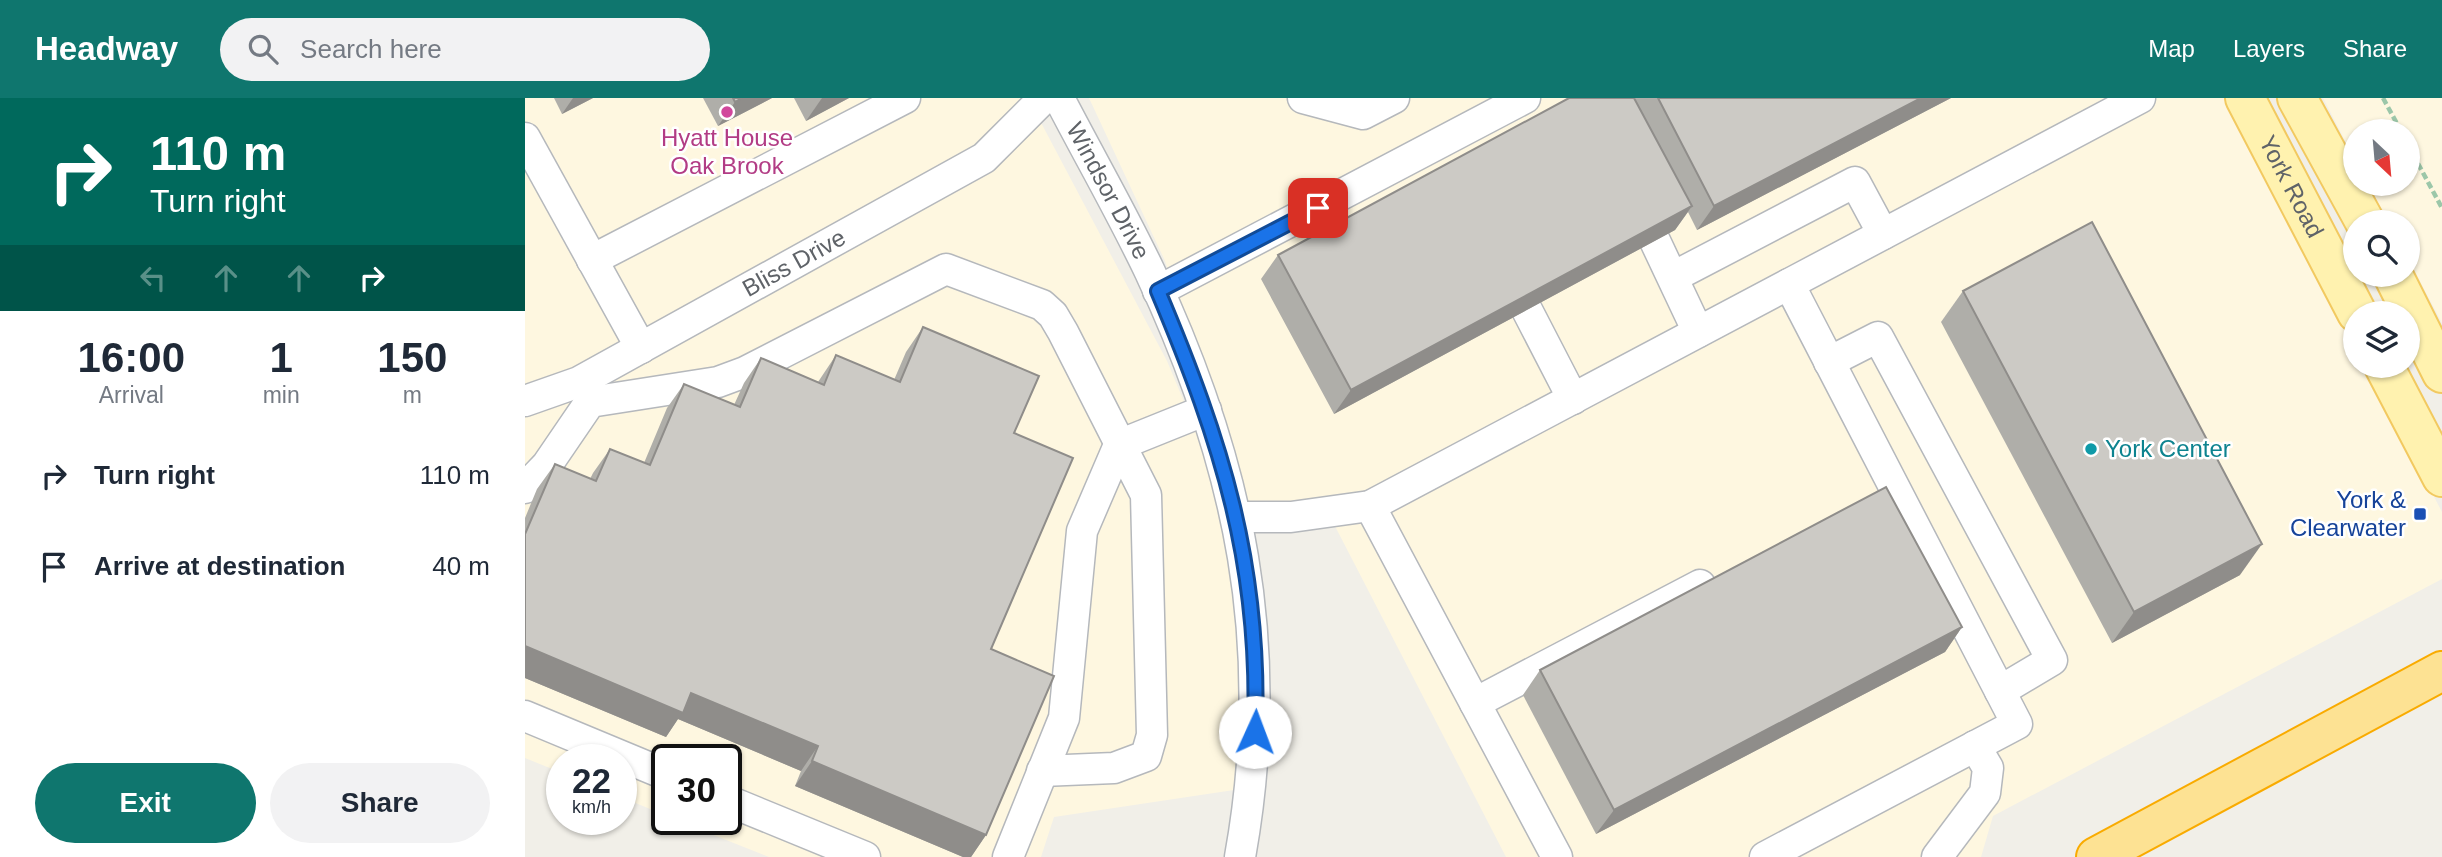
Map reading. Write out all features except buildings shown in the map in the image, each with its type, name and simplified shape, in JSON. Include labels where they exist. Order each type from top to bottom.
[{"type":"highway","points":[[2096,857],[2439,673]]},
{"type":"main road","name":"York Road","points":[[2245,98],[2351,301]]},
{"type":"main road","name":"York Road","points":[[2297,98],[2358,210]]},
{"type":"main road","points":[[2399,287],[2442,373]]},
{"type":"main road","points":[[2390,378],[2442,477]]},
{"type":"street","points":[[593,260],[905,98]]},
{"type":"street","name":"Bliss Drive","points":[[525,401],[585,392],[641,348],[983,158],[1044,98]]},
{"type":"street","name":"Windsor Drive","points":[[1059,98],[1158,291],[1206,410],[1237,517],[1249,590],[1256,693],[1250,799],[1240,857]]},
{"type":"street","points":[[1303,98],[1363,114],[1394,98]]},
{"type":"street","points":[[1158,291],[1525,98]]},
{"type":"street","points":[[1237,517],[1291,517],[1370,506],[2140,98]]},
{"type":"street","points":[[525,138],[641,348]]},
{"type":"street","points":[[1673,277],[1855,182],[1883,234]]},
{"type":"street","points":[[1655,241],[1698,332]]},
{"type":"street","points":[[525,488],[547,465],[585,392],[718,382],[745,373],[946,269],[1042,305],[1053,315],[1146,495],[1152,735],[1146,756],[1114,768],[1042,771]]},
{"type":"street","points":[[1765,857],[2017,724],[1881,491],[1829,362],[1789,284]]},
{"type":"street","points":[[1527,310],[1573,398]]},
{"type":"street","points":[[1829,362],[1878,337],[2052,660],[2000,691]]},
{"type":"street","points":[[1008,857],[1064,718],[1082,531],[1119,446],[1206,410]]},
{"type":"street","points":[[1370,506],[1557,857]]},
{"type":"street","points":[[1475,703],[1721,574]]},
{"type":"street","points":[[525,716],[651,768]]},
{"type":"street","points":[[1937,857],[1985,793],[1987,768],[1975,746]]},
{"type":"street","points":[[742,807],[865,857]]},
{"type":"path","points":[[2383,98],[2394,119]]},
{"type":"path","points":[[2420,167],[2442,208]]},
{"type":"shaded area","points":[[525,98],[1028,98],[1167,361],[1213,471],[1236,590],[1242,690],[1234,790],[1054,817],[1041,857],[769,857],[713,835],[742,835],[742,744],[651,744],[651,809],[637,804],[637,744],[546,744],[546,767],[525,758]]},
{"type":"shaded area","points":[[1089,98],[2226,98],[2343,323],[2343,378],[2372,378],[2442,512],[2442,579],[1993,816],[1981,857],[1506,857],[1322,501],[1245,501],[1165,261]]},
{"type":"shaded area","points":[[2323,98],[2442,98],[2442,323],[2420,282],[2420,210],[2382,210],[2374,196],[2420,196],[2420,119],[2343,119],[2343,137]]},
{"type":"place","name":"Hyatt House Oak Brook","points":[[727,112]]},
{"type":"place","name":"York Center","points":[[2091,449]]},
{"type":"place","name":"York & Clearwater","points":[[2420,514]]},
{"type":"route","points":[[1255,732],[1254,649],[1242,539],[1215,437],[1193,373],[1158,291],[1318,208]]}]
